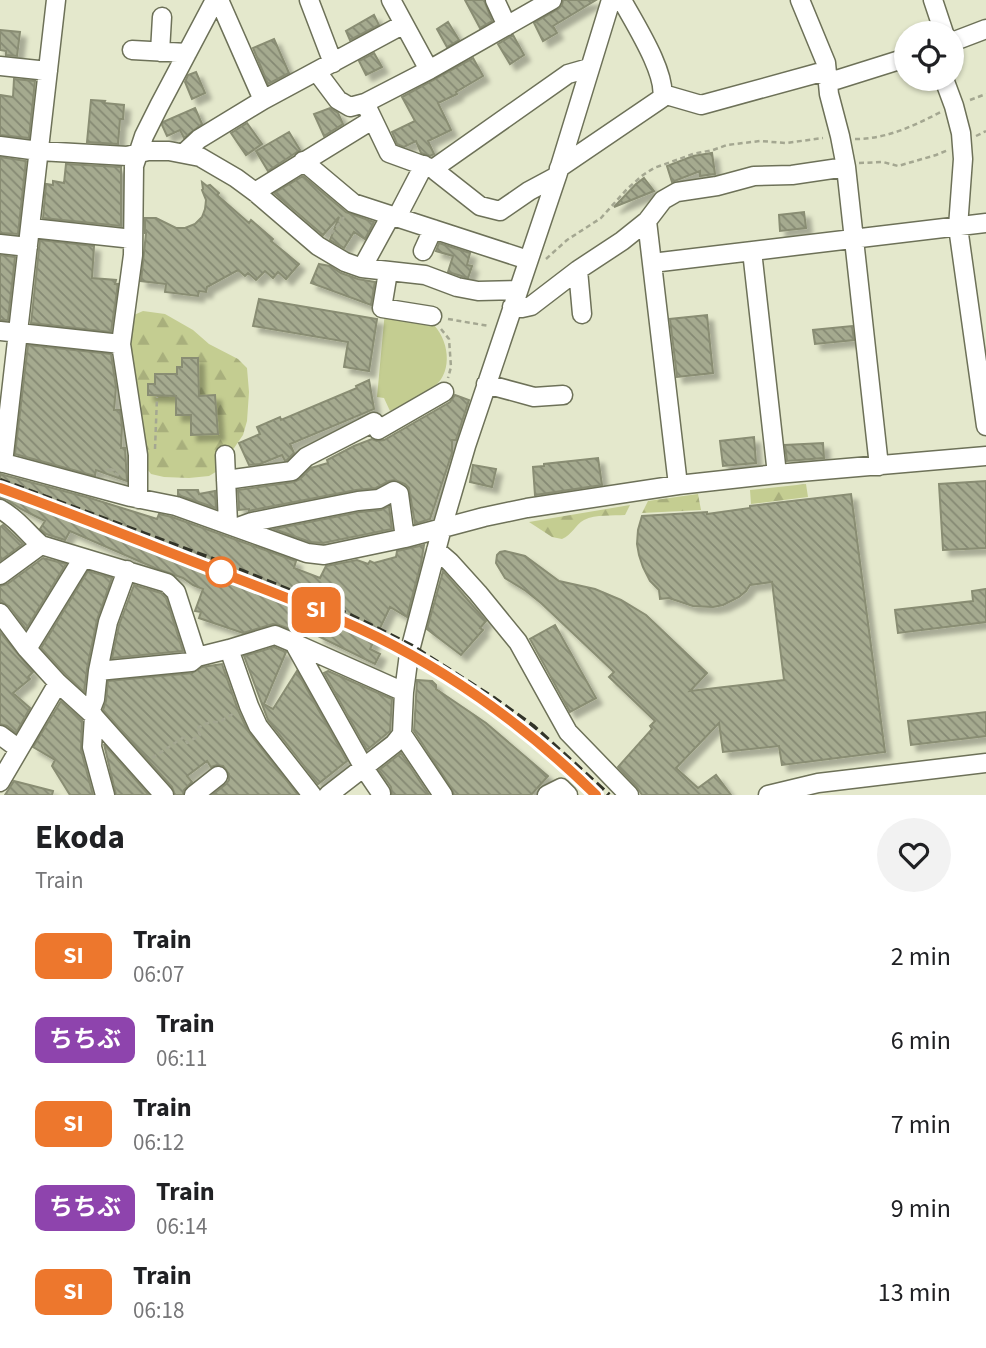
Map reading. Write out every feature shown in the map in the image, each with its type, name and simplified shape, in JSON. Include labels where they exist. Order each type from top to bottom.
[{"type":"street","points":[[56,0],[28,247],[9,332],[2,463],[138,499],[176,506],[307,553],[324,555],[527,508],[678,485],[986,456]]},
{"type":"street","points":[[138,499],[138,454],[121,344],[134,239],[134,166],[144,136],[159,106],[217,0]]},
{"type":"street","points":[[217,0],[263,100]]},
{"type":"street","points":[[309,0],[325,68],[338,100],[350,107],[365,103],[429,70],[552,0]]},
{"type":"street","points":[[391,0],[429,70]]},
{"type":"street","points":[[495,0],[507,26]]},
{"type":"street","points":[[328,795],[394,744],[402,734],[409,654],[442,527],[611,0]]},
{"type":"street","points":[[365,103],[389,153],[428,167],[480,206],[500,212],[662,98],[664,89],[648,47],[619,0]]},
{"type":"street","points":[[800,0],[825,63],[829,94],[846,165],[879,466]]},
{"type":"street","points":[[933,0],[940,21]]},
{"type":"street","points":[[160,52],[162,17]]},
{"type":"street","points":[[184,153],[199,139],[263,100],[404,24]]},
{"type":"street","points":[[964,37],[986,29]]},
{"type":"street","points":[[132,50],[187,53]]},
{"type":"street","points":[[663,94],[701,105],[818,73],[836,80],[894,62]]},
{"type":"street","points":[[0,66],[48,71]]},
{"type":"street","points":[[362,268],[428,167],[568,74],[589,68]]},
{"type":"street","points":[[948,91],[962,143],[958,227],[986,426]]},
{"type":"street","points":[[255,192],[372,120]]},
{"type":"street","points":[[0,146],[127,156],[148,151],[184,153],[215,165],[255,192],[320,248],[345,262],[362,268],[425,275],[457,287],[515,298],[522,308],[531,306],[622,241],[648,221],[663,200],[677,192],[717,186],[754,176],[792,175],[846,165]]},
{"type":"street","points":[[303,161],[354,203],[528,260]]},
{"type":"street","points":[[648,221],[678,485]]},
{"type":"street","points":[[652,263],[986,223]]},
{"type":"street","points":[[30,228],[134,239]]},
{"type":"street","points":[[423,251],[433,229]]},
{"type":"street","points":[[0,244],[28,247]]},
{"type":"street","points":[[752,251],[777,474]]},
{"type":"street","points":[[578,270],[582,314]]},
{"type":"street","points":[[388,272],[382,308],[432,317]]},
{"type":"street","points":[[9,332],[121,344]]},
{"type":"street","points":[[486,384],[534,397],[564,395]]},
{"type":"street","points":[[226,480],[292,471],[306,457],[374,422],[378,430],[444,392]]},
{"type":"street","points":[[225,455],[233,526]]},
{"type":"street","points":[[233,526],[379,499],[394,491],[399,494],[405,538]]},
{"type":"street","points":[[0,509],[14,517],[41,545],[167,583],[176,592],[197,657]]},
{"type":"street","points":[[0,575],[41,545]]},
{"type":"street","points":[[436,550],[478,593],[517,642],[568,732],[629,795]]},
{"type":"street","points":[[27,649],[83,558]]},
{"type":"street","points":[[105,795],[92,747],[92,714],[108,622],[127,570]]},
{"type":"street","points":[[0,613],[27,649],[58,683],[92,714],[164,795]]},
{"type":"street","points":[[98,671],[191,662],[197,657],[275,635],[404,692]]},
{"type":"street","points":[[294,643],[364,768],[381,793]]},
{"type":"street","points":[[229,649],[248,706],[258,726],[312,795]]},
{"type":"street","points":[[0,782],[58,683]]},
{"type":"street","points":[[402,734],[443,795]]},
{"type":"street","points":[[0,735],[19,748]]},
{"type":"street","points":[[768,795],[986,763]]},
{"type":"street","points":[[194,795],[218,776]]},
{"type":"street","points":[[547,795],[561,788],[568,795]]},
{"type":"path","points":[[841,139],[873,139],[909,128],[986,94]]},
{"type":"path","points":[[846,165],[883,162],[898,166],[936,155],[962,143]]},
{"type":"path","points":[[320,248],[354,203]]},
{"type":"path","points":[[432,317],[505,329]]},
{"type":"path","points":[[432,317],[449,339],[451,367],[444,392]]},
{"type":"path","points":[[139,766],[184,737],[187,743],[200,735],[197,728],[210,722],[219,722],[248,706]]},
{"type":"green space","points":[[143,311],[165,314],[193,330],[209,344],[238,359],[247,368],[249,392],[243,435],[219,470],[209,476],[164,477],[151,474],[144,465],[140,406],[131,347],[134,315]]},
{"type":"green space","points":[[385,311],[428,320],[444,341],[447,359],[443,376],[438,383],[422,395],[390,411],[384,398],[377,397]]},
{"type":"green space","points":[[806,484],[808,497],[751,504],[750,490]]},
{"type":"green space","points":[[698,494],[701,510],[642,513],[648,501]]},
{"type":"green space","points":[[630,505],[625,515],[599,516],[584,520],[562,539],[552,537],[529,522]]},
{"type":"building","points":[[465,0],[484,0],[492,21],[480,28]]},
{"type":"building","points":[[563,0],[596,0],[553,26],[557,33],[543,41],[534,23],[558,9]]},
{"type":"building","points":[[374,15],[379,25],[350,40],[346,31]]},
{"type":"building","points":[[448,22],[459,40],[447,47],[437,29]]},
{"type":"building","points":[[0,30],[20,32],[17,56],[6,55],[6,51],[0,50]]},
{"type":"building","points":[[513,35],[524,55],[510,64],[498,44]]},
{"type":"building","points":[[274,39],[289,73],[268,84],[253,48]]},
{"type":"building","points":[[374,53],[382,67],[366,75],[359,61]]},
{"type":"building","points":[[473,58],[483,76],[438,103],[451,130],[428,141],[434,154],[430,156],[421,153],[416,141],[404,147],[397,144],[392,132],[415,121],[402,97]]},
{"type":"building","points":[[196,72],[205,93],[192,99],[185,82],[188,75]]},
{"type":"building","points":[[14,79],[35,81],[29,138],[0,135],[0,95],[13,97]]},
{"type":"building","points":[[91,100],[124,105],[118,144],[87,142]]},
{"type":"building","points":[[195,108],[202,124],[184,138],[180,130],[167,136],[163,122]]},
{"type":"building","points":[[330,108],[338,113],[343,124],[324,136],[314,114]]},
{"type":"building","points":[[247,123],[262,144],[246,155],[231,133]]},
{"type":"building","points":[[289,132],[300,150],[268,171],[256,151]]},
{"type":"building","points":[[712,153],[715,174],[700,176],[700,171],[672,182],[667,166],[693,156]]},
{"type":"building","points":[[0,157],[26,161],[18,234],[0,233]]},
{"type":"building","points":[[66,164],[121,167],[121,226],[43,218],[46,184],[53,185],[53,181],[64,183]]},
{"type":"building","points":[[303,176],[346,212],[374,222],[365,239],[354,232],[344,248],[330,240],[339,217],[323,235],[274,193]]},
{"type":"building","points":[[644,178],[654,191],[614,207],[636,184]]},
{"type":"building","points":[[202,182],[210,185],[219,193],[217,195],[249,223],[251,220],[299,264],[286,279],[278,272],[273,278],[265,271],[256,280],[248,273],[245,276],[238,270],[207,287],[206,292],[199,291],[198,296],[165,292],[166,284],[141,281],[145,218],[156,218],[176,228],[195,224],[205,209]]},
{"type":"building","points":[[804,212],[806,228],[780,231],[779,215]]},
{"type":"building","points":[[40,240],[94,246],[92,278],[116,280],[115,284],[118,284],[111,332],[31,323]]},
{"type":"building","points":[[439,243],[470,253],[467,265],[472,266],[468,278],[448,272],[453,256],[436,251]]},
{"type":"building","points":[[0,255],[15,257],[8,320],[0,320]]},
{"type":"building","points":[[319,264],[358,279],[375,282],[371,305],[311,283]]},
{"type":"building","points":[[259,299],[377,319],[369,371],[344,367],[348,342],[253,326]]},
{"type":"building","points":[[707,315],[713,373],[677,377],[670,319]]},
{"type":"building","points":[[852,326],[854,340],[815,344],[813,330]]},
{"type":"building","points":[[28,345],[111,354],[116,387],[114,410],[120,410],[121,448],[125,448],[127,481],[96,470],[95,476],[15,454]]},
{"type":"building","points":[[182,358],[198,358],[199,396],[215,395],[218,434],[191,435],[191,415],[176,415],[176,396],[148,395],[148,384],[155,384],[155,374],[177,374],[177,367],[182,367]]},
{"type":"building","points":[[369,380],[374,409],[290,444],[294,453],[285,461],[282,455],[260,464],[249,465],[239,443],[260,434],[257,427],[280,417],[281,420],[357,388],[356,386]]},
{"type":"building","points":[[455,395],[469,400],[456,440],[452,440],[452,453],[430,519],[415,524],[409,488],[395,480],[376,488],[249,511],[239,510],[238,490],[294,482],[311,468],[328,463],[327,460],[354,446],[372,439],[384,440],[450,402]]},
{"type":"building","points":[[754,437],[756,463],[723,466],[720,441]]},
{"type":"building","points":[[823,443],[824,458],[787,461],[785,445]]},
{"type":"building","points":[[598,458],[602,485],[535,495],[533,467]]},
{"type":"building","points":[[473,465],[496,469],[492,487],[470,482]]},
{"type":"building","points":[[0,474],[157,519],[159,514],[172,517],[296,561],[294,568],[320,578],[326,566],[357,560],[374,563],[396,557],[397,551],[424,545],[407,617],[390,607],[370,649],[380,654],[375,664],[318,636],[321,630],[298,624],[295,631],[273,624],[243,633],[199,618],[201,612],[195,611],[203,589],[70,531],[65,540],[46,534],[40,529],[45,521],[0,498]]},
{"type":"building","points":[[986,481],[986,548],[943,550],[939,484]]},
{"type":"building","points":[[178,490],[198,490],[199,494],[215,491],[216,508],[178,495]]},
{"type":"building","points":[[851,494],[885,752],[782,765],[779,746],[723,752],[719,723],[676,768],[698,788],[716,775],[731,795],[642,795],[618,767],[652,729],[650,726],[655,721],[609,677],[614,672],[541,603],[505,578],[496,563],[497,555],[505,551],[525,556],[559,581],[595,589],[646,615],[707,673],[690,691],[784,680],[772,582],[750,585],[739,597],[713,607],[693,606],[669,598],[660,599],[659,590],[650,581],[639,555],[638,530],[642,516],[707,514]]},
{"type":"building","points":[[389,506],[392,529],[323,543],[310,542],[274,529],[381,510]]},
{"type":"building","points":[[3,525],[23,544],[0,561],[0,527]]},
{"type":"building","points":[[43,558],[66,564],[26,629],[9,606],[0,602],[0,586],[7,584]]},
{"type":"building","points":[[88,571],[112,578],[97,620],[84,692],[41,648]]},
{"type":"building","points":[[443,571],[486,621],[480,628],[483,630],[461,655],[427,629]]},
{"type":"building","points":[[134,585],[161,593],[166,598],[183,651],[112,658],[119,625]]},
{"type":"building","points":[[986,589],[986,622],[898,633],[895,610],[973,601],[972,591]]},
{"type":"building","points":[[555,625],[596,698],[570,712],[530,639]]},
{"type":"building","points":[[0,632],[33,672],[28,677],[30,679],[13,693],[30,708],[16,733],[0,724]]},
{"type":"building","points":[[274,647],[286,652],[264,704],[273,709],[297,671],[347,761],[318,784],[268,720],[244,656]]},
{"type":"building","points":[[222,664],[248,731],[298,795],[212,795],[226,784],[229,774],[223,766],[211,767],[207,761],[187,776],[192,782],[183,795],[175,795],[172,787],[103,710],[108,681],[192,673],[202,667]]},
{"type":"building","points":[[328,671],[392,699],[390,731],[367,750],[324,673]]},
{"type":"building","points":[[417,680],[432,681],[436,689],[486,723],[548,776],[531,795],[454,795],[414,731]]},
{"type":"building","points":[[61,701],[82,720],[81,750],[93,795],[70,795],[52,766],[55,760],[33,747]]},
{"type":"building","points":[[986,712],[986,736],[911,745],[908,721]]},
{"type":"building","points":[[104,744],[149,795],[116,795]]},
{"type":"building","points":[[401,753],[429,795],[392,795],[391,787],[379,770]]},
{"type":"building","points":[[14,781],[53,791],[52,795],[5,795]]},
{"type":"railway","points":[[0,480],[215,560],[346,613],[412,646],[533,726],[609,795]]},
{"type":"train","name":"SI","points":[[0,488],[282,595],[377,637],[439,671],[490,705],[527,732],[596,795]]}]
